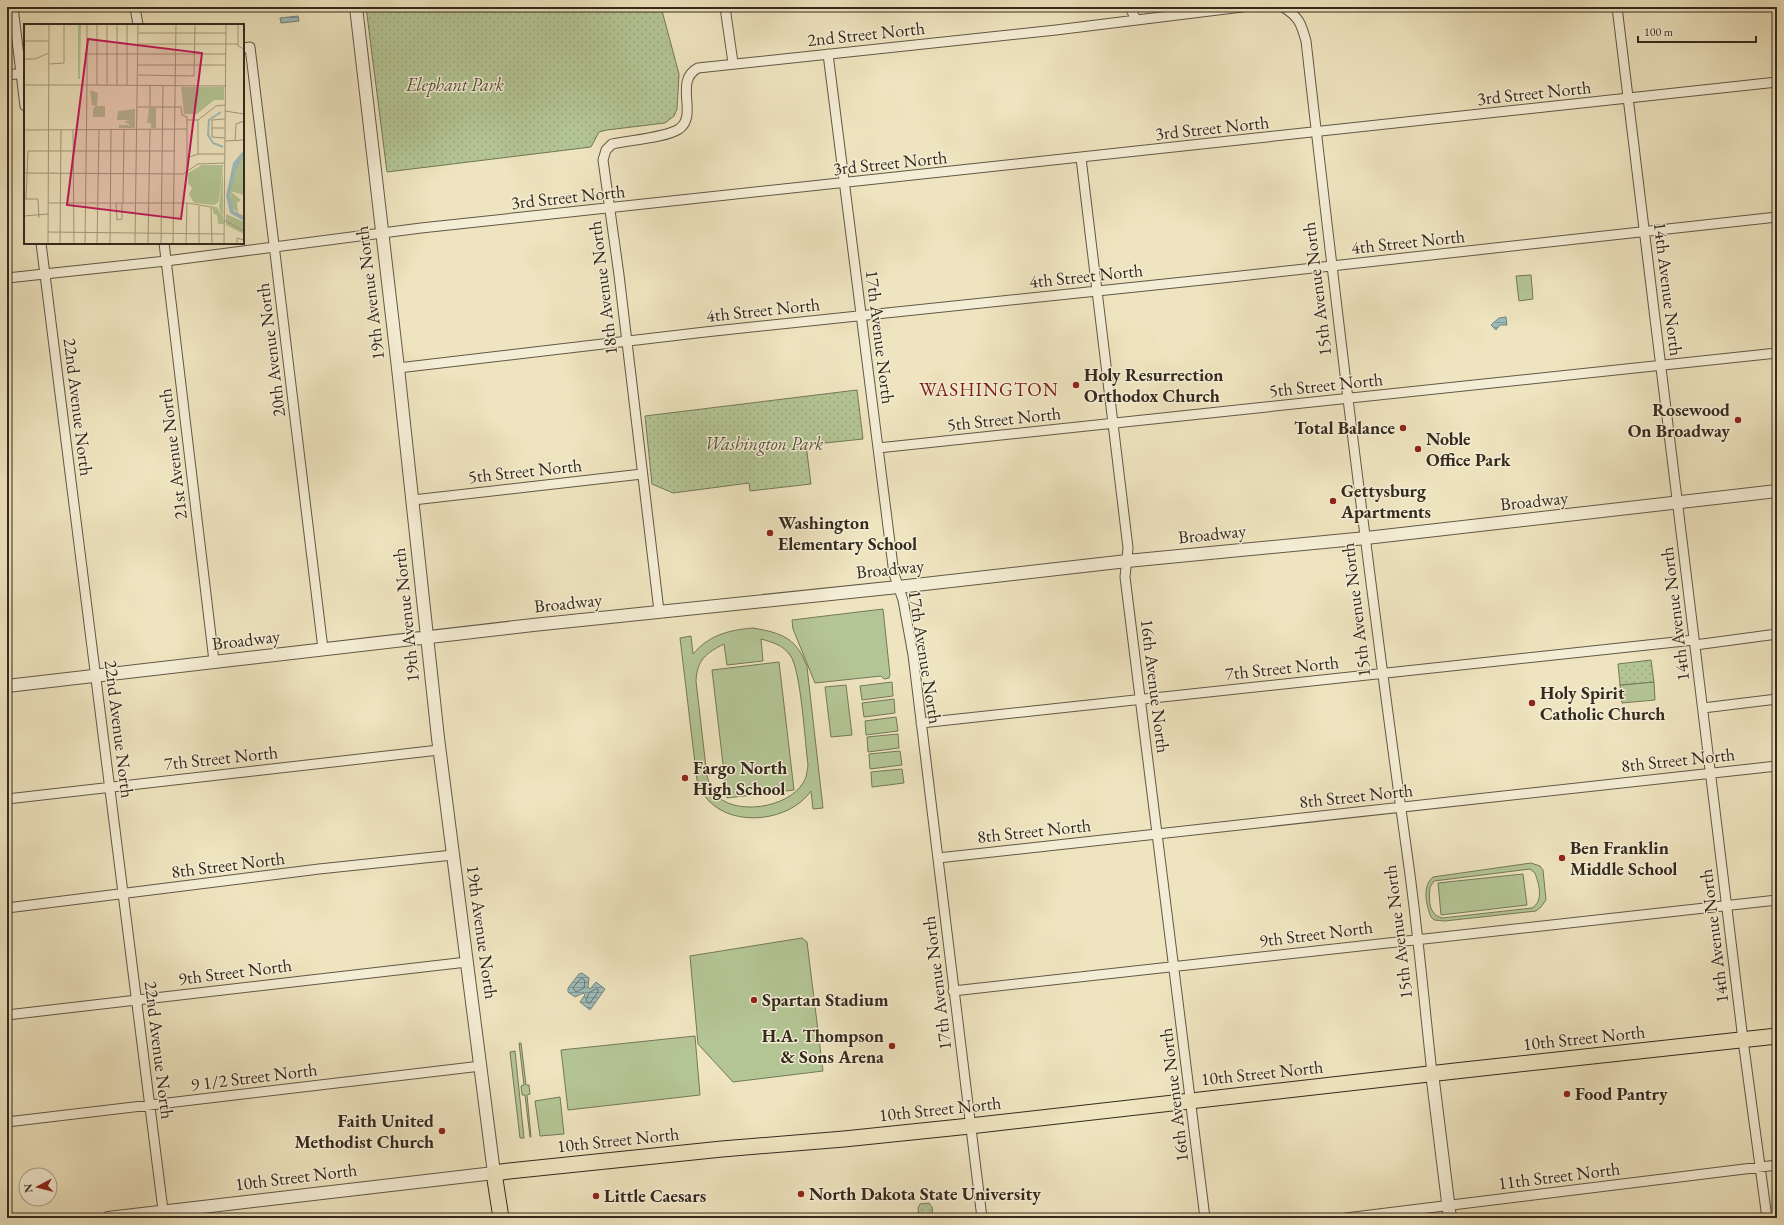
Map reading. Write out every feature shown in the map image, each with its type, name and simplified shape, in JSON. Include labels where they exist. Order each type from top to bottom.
[{"type":"main road","name":"10th Street North","points":[[494,1174],[722,1149],[844,1139],[970,1126],[1432,1073],[1777,1036]]},
{"type":"main road","name":"19th Avenue North","points":[[494,1174],[501,1218]]},
{"type":"street","points":[[13,7],[24,90]]},
{"type":"street","points":[[135,7],[138,24]]},
{"type":"street","name":"19th Avenue North","points":[[356,7],[413,500],[439,750],[494,1174]]},
{"type":"street","points":[[726,7],[733,63]]},
{"type":"street","points":[[1130,7],[1136,20]]},
{"type":"street","name":"2nd Street North","points":[[733,63],[828,54],[1242,7]]},
{"type":"street","name":"15th Avenue North","points":[[1283,7],[1296,15],[1306,41],[1382,674],[1408,860],[1449,1212]]},
{"type":"street","name":"14th Avenue North","points":[[1617,7],[1743,1040],[1767,1218]]},
{"type":"street","name":"20th Avenue North","points":[[247,48],[274,247],[323,649]]},
{"type":"street","name":"17th Avenue North","points":[[828,54],[894,574],[903,600],[913,656],[953,992],[982,1218]]},
{"type":"street","name":"18th Avenue North","points":[[659,611],[603,160],[606,150],[612,144],[670,133],[680,128],[685,121],[687,112],[687,80],[689,74],[698,68],[733,63]]},
{"type":"street","points":[[7,75],[23,74]]},
{"type":"street","name":"3rd Street North","points":[[7,278],[166,261],[382,234],[1777,82]]},
{"type":"street","name":"16th Avenue North","points":[[1081,158],[1128,548],[1125,577],[1205,1218]]},
{"type":"street","name":"4th Street North","points":[[398,368],[861,315],[1333,266],[1777,217]]},
{"type":"street","name":"22nd Avenue North","points":[[41,244],[163,1215]]},
{"type":"street","name":"21st Avenue North","points":[[164,244],[214,662]]},
{"type":"street","name":"5th Street North","points":[[878,448],[1777,353]]},
{"type":"street","name":"5th Street North","points":[[413,500],[642,474]]},
{"type":"street","name":"Broadway","points":[[7,686],[659,611],[898,587],[1127,561],[1366,538],[1777,491]]},
{"type":"street","name":"7th Street North","points":[[921,723],[1777,634]]},
{"type":"street","points":[[1703,708],[1777,699]]},
{"type":"street","name":"7th Street North","points":[[7,799],[439,750]]},
{"type":"street","name":"8th Street North","points":[[938,858],[1400,808],[1711,772],[1777,766]]},
{"type":"street","name":"8th Street North","points":[[7,908],[319,869],[453,855]]},
{"type":"street","name":"9th Street North","points":[[953,992],[1416,939],[1777,900]]},
{"type":"street","name":"9th Street North","points":[[7,1015],[467,962]]},
{"type":"street","name":"9 1/2 Street North","points":[[7,1122],[481,1066]]},
{"type":"street","name":"11th Street North","points":[[1346,1218],[1449,1212],[1777,1165]]},
{"type":"street","name":"10th Street North","points":[[108,1218],[163,1215],[494,1174]]},
{"type":"green space","name":"Elephant Park","points":[[366,7],[661,7],[679,74],[677,109],[674,116],[665,123],[599,132],[591,147],[387,172]]},
{"type":"green space","points":[[1531,275],[1533,299],[1519,301],[1516,276]]},
{"type":"green space","name":"Washington Park","points":[[857,390],[863,439],[806,445],[811,484],[750,491],[749,483],[673,493],[652,484],[645,416]]},
{"type":"green space","points":[[883,609],[890,675],[889,678],[884,679],[881,676],[815,683],[793,629],[792,620]]},
{"type":"green space","points":[[753,628],[772,632],[787,638],[798,649],[807,667],[823,808],[813,809],[811,791],[802,801],[790,809],[762,817],[747,818],[720,810],[707,799],[699,786],[697,780],[680,638],[691,636],[693,654],[706,642],[713,638],[736,630]],"holes":[[[761,639],[777,644],[784,649],[790,655],[794,663],[800,690],[808,765],[807,774],[804,781],[796,792],[774,803],[747,807],[734,805],[723,800],[714,793],[709,783],[696,681],[698,668],[707,654],[724,644],[727,665],[763,661]]]},
{"type":"green space","points":[[1651,660],[1654,682],[1620,685],[1618,664]]},
{"type":"green space","points":[[779,662],[794,790],[727,798],[712,670]]},
{"type":"green space","points":[[892,682],[893,696],[862,700],[860,686]]},
{"type":"green space","points":[[1654,682],[1655,700],[1622,703],[1620,685]]},
{"type":"green space","points":[[846,685],[852,735],[831,737],[825,687]]},
{"type":"green space","points":[[894,699],[895,713],[864,717],[862,703]]},
{"type":"green space","points":[[896,717],[898,731],[866,735],[865,721]]},
{"type":"green space","points":[[898,734],[899,748],[868,752],[867,737]]},
{"type":"green space","points":[[900,751],[902,765],[870,769],[869,754]]},
{"type":"green space","points":[[902,769],[904,783],[872,787],[871,772]]},
{"type":"green space","points":[[1531,863],[1540,866],[1543,870],[1546,900],[1536,911],[1445,921],[1434,920],[1429,912],[1426,896],[1427,885],[1433,877]],"holes":[[[1530,869],[1535,873],[1540,892],[1538,901],[1532,908],[1442,918],[1437,916],[1430,906],[1430,887],[1434,881]]]},
{"type":"green space","points":[[1523,874],[1527,905],[1441,915],[1438,883]]},
{"type":"green space","name":"Spartan Stadium","points":[[802,938],[807,942],[823,1071],[733,1082],[698,1044],[690,956]]},
{"type":"green space","points":[[695,1036],[700,1095],[568,1110],[561,1050]]},
{"type":"green space","points":[[519,1043],[521,1043],[526,1085],[529,1085],[530,1094],[527,1095],[531,1137],[525,1095],[522,1095],[521,1086],[524,1085]]},
{"type":"green space","points":[[515,1051],[524,1138],[520,1138],[510,1052]]},
{"type":"green space","points":[[560,1097],[564,1134],[540,1136],[535,1101]]},
{"type":"green space","points":[[929,1203],[932,1207],[933,1218],[919,1218],[918,1208],[920,1204]]},
{"type":"water","points":[[298,16],[299,21],[281,23],[280,18]]},
{"type":"water","points":[[1506,317],[1507,325],[1500,325],[1496,330],[1491,325],[1499,318]]},
{"type":"water","points":[[582,973],[589,978],[588,987],[590,989],[596,982],[605,989],[590,1010],[580,1002],[585,995],[583,993],[575,997],[568,992],[568,988],[579,974]]},
{"type":"place","name":"Holy Resurrection Orthodox Church","points":[[1076,385]]},
{"type":"place","name":"Rosewood On Broadway","points":[[1738,420]]},
{"type":"place","name":"Total Balance","points":[[1403,428]]},
{"type":"place","name":"Noble Office Park","points":[[1418,449]]},
{"type":"place","name":"Gettysburg Apartments","points":[[1333,501]]},
{"type":"place","name":"Washington Elementary School","points":[[770,533]]},
{"type":"place","name":"Holy Spirit Catholic Church","points":[[1532,703]]},
{"type":"place","name":"Fargo North High School","points":[[685,778]]},
{"type":"place","name":"Ben Franklin Middle School","points":[[1562,858]]},
{"type":"place","name":"Spartan Stadium","points":[[754,1000]]},
{"type":"place","name":"H.A. Thompson & Sons Arena","points":[[892,1046]]},
{"type":"place","name":"Food Pantry","points":[[1567,1094]]},
{"type":"place","name":"Faith United Methodist Church","points":[[442,1131]]},
{"type":"place","name":"North Dakota State University","points":[[801,1194]]},
{"type":"place","name":"Little Caesars","points":[[596,1196]]},
{"type":"district","name":"WASHINGTON","points":[[989,389]]}]
